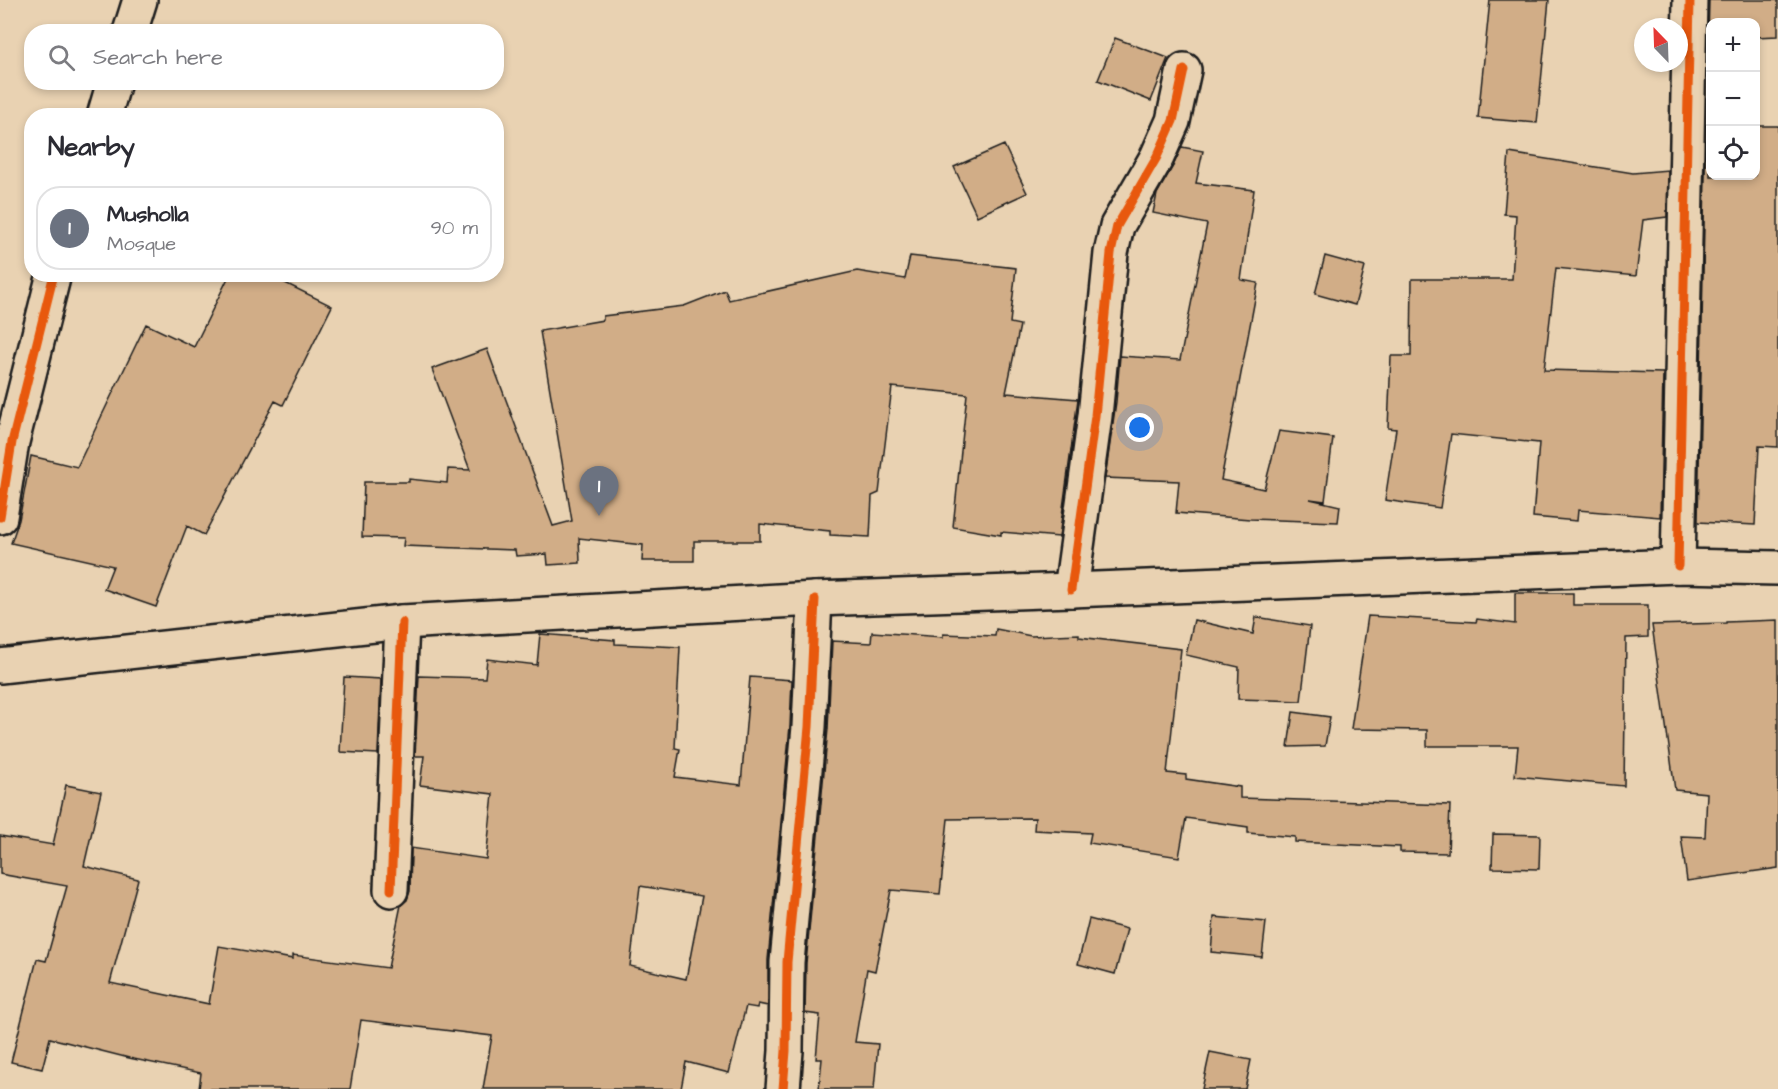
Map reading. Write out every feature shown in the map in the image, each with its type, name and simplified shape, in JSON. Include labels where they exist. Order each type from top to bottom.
[{"type":"street","points":[[132,24],[140,0]]},
{"type":"street","points":[[1678,566],[1690,0]]},
{"type":"street","points":[[1071,591],[1095,416],[1110,253],[1118,226],[1157,157],[1173,121],[1184,70]]},
{"type":"street","points":[[106,108],[112,90]]},
{"type":"street","points":[[0,518],[12,442],[52,282]]},
{"type":"street","points":[[0,666],[402,622],[815,598],[1071,591],[1678,566],[1778,568]]},
{"type":"street","points":[[783,1089],[786,1051],[787,962],[809,727],[815,598]]},
{"type":"street","points":[[391,890],[402,622]]},
{"type":"building","points":[[1490,0],[1549,0],[1537,123],[1478,118]]},
{"type":"building","points":[[1709,0],[1778,0],[1778,36],[1760,37],[1760,18],[1709,18]]},
{"type":"building","points":[[1115,38],[1168,58],[1151,101],[1098,80]]},
{"type":"building","points":[[1706,125],[1706,180],[1760,180],[1760,126],[1778,126],[1778,447],[1759,446],[1755,525],[1698,522]]},
{"type":"building","points":[[1004,145],[1027,193],[977,216],[954,167]]},
{"type":"building","points":[[1182,147],[1203,151],[1196,183],[1254,190],[1241,280],[1258,283],[1221,480],[1264,489],[1279,431],[1333,438],[1325,501],[1310,499],[1340,506],[1338,522],[1250,519],[1176,513],[1179,481],[1105,478],[1120,356],[1180,360],[1207,224],[1153,213],[1157,194]]},
{"type":"building","points":[[1509,153],[1633,173],[1668,170],[1667,217],[1643,220],[1636,276],[1556,268],[1544,370],[1663,373],[1660,517],[1578,510],[1577,521],[1533,517],[1539,443],[1451,434],[1440,508],[1385,500],[1396,429],[1388,428],[1391,356],[1411,356],[1412,279],[1512,279],[1516,215],[1504,214]]},
{"type":"building","points":[[910,256],[1016,268],[1010,323],[1020,325],[1006,393],[1078,399],[1059,537],[1001,532],[1001,535],[953,527],[967,394],[892,387],[879,493],[872,496],[870,537],[830,535],[830,531],[760,524],[760,541],[694,541],[694,561],[642,561],[643,545],[579,538],[580,563],[548,565],[547,554],[516,556],[515,550],[403,546],[404,538],[362,537],[364,482],[409,482],[409,479],[447,483],[448,469],[470,470],[432,369],[487,349],[553,526],[572,521],[540,331],[603,320],[603,316],[684,306],[725,290],[729,300],[857,271],[905,279]]},
{"type":"building","points":[[1325,256],[1365,267],[1355,305],[1315,294]]},
{"type":"building","points":[[226,282],[283,282],[332,306],[283,405],[275,401],[204,535],[187,526],[156,607],[104,589],[113,566],[11,543],[19,520],[31,456],[77,467],[146,324],[194,347]]},
{"type":"building","points":[[1515,593],[1573,593],[1573,605],[1648,605],[1648,637],[1626,638],[1624,786],[1515,776],[1518,746],[1427,746],[1427,730],[1351,729],[1368,616],[1476,622],[1477,619],[1515,624]]},
{"type":"building","points":[[1256,617],[1310,626],[1301,701],[1238,699],[1239,667],[1186,655],[1194,620],[1253,634]]},
{"type":"building","points":[[1778,620],[1778,868],[1687,881],[1681,836],[1705,837],[1707,793],[1675,790],[1652,625]]},
{"type":"building","points":[[996,629],[1031,636],[1079,634],[1079,637],[1181,649],[1167,773],[1186,775],[1186,779],[1240,787],[1240,798],[1450,805],[1448,853],[1400,852],[1400,847],[1295,842],[1295,837],[1248,833],[1248,827],[1186,818],[1179,857],[1089,843],[1091,833],[1034,830],[1035,818],[948,819],[940,894],[891,890],[875,971],[867,969],[855,1042],[878,1044],[874,1089],[819,1089],[822,1059],[816,1059],[820,1015],[805,1013],[806,963],[828,729],[832,641],[871,643],[872,632],[943,637],[943,634],[995,636]]},
{"type":"building","points":[[540,634],[615,640],[615,644],[680,647],[675,748],[680,749],[675,777],[741,785],[750,677],[792,680],[790,726],[768,960],[768,1006],[758,1004],[757,1008],[746,1006],[729,1073],[686,1062],[681,1089],[483,1089],[492,1036],[361,1020],[350,1089],[199,1089],[201,1073],[50,1038],[42,1069],[11,1062],[37,959],[46,961],[67,886],[0,874],[0,836],[53,845],[66,785],[101,792],[84,866],[138,879],[110,983],[209,1004],[219,946],[293,959],[293,955],[388,968],[401,905],[407,900],[410,891],[411,848],[486,859],[493,794],[420,785],[424,756],[415,756],[419,676],[485,678],[487,659],[537,665]],"holes":[[[640,886],[702,896],[686,979],[630,966]]]},
{"type":"building","points":[[344,677],[381,679],[378,754],[340,752]]},
{"type":"building","points":[[1293,712],[1330,717],[1325,746],[1288,747]]},
{"type":"building","points":[[1493,834],[1540,835],[1539,869],[1492,868]]},
{"type":"building","points":[[1214,917],[1266,922],[1262,957],[1211,952]]},
{"type":"building","points":[[1089,919],[1127,929],[1115,974],[1078,964]]},
{"type":"building","points":[[1210,1052],[1251,1060],[1245,1089],[1202,1089]]},
{"type":"cycle path","points":[[1678,566],[1690,0]]},
{"type":"cycle path","points":[[1071,590],[1095,416],[1111,253],[1117,226],[1157,157],[1173,121],[1184,70]]},
{"type":"cycle path","points":[[0,517],[12,442],[52,282]]},
{"type":"cycle path","points":[[783,1089],[786,1051],[787,962],[809,727],[815,599]]},
{"type":"cycle path","points":[[391,890],[402,622]]},
{"type":"place","name":"Musholla","points":[[599,516]]}]
